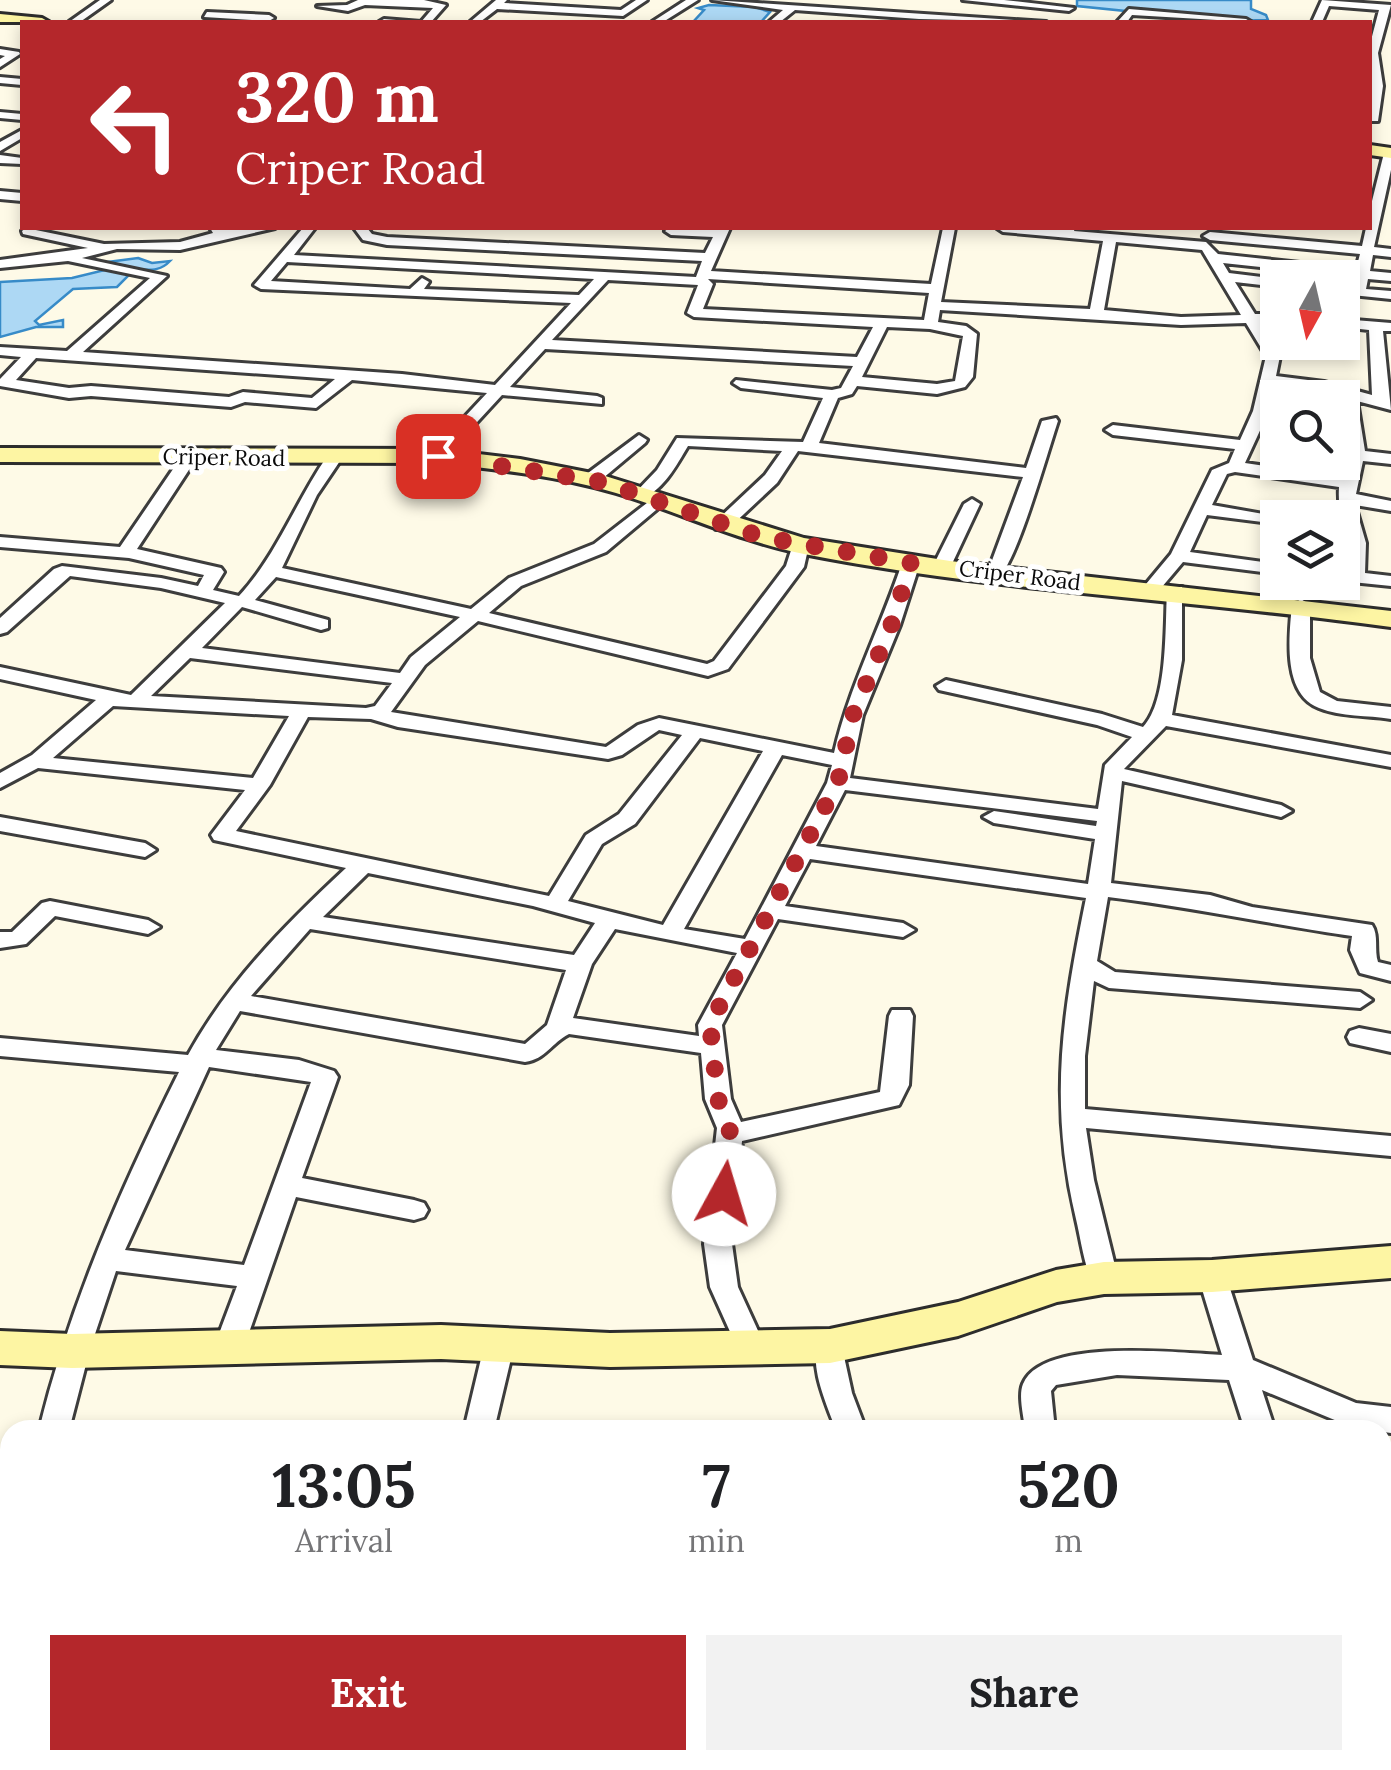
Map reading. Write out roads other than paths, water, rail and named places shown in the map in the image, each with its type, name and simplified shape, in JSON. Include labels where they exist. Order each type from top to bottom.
[{"type":"main road","name":"Criper Road","points":[[0,455],[438,456],[590,480],[722,525],[800,545],[996,574],[1391,619]]},
{"type":"main road","points":[[0,1348],[72,1351],[441,1342],[610,1350],[830,1346],[958,1319],[1056,1286],[1104,1278],[1212,1276],[1391,1262]]},
{"type":"street","points":[[77,20],[106,0]]},
{"type":"street","points":[[199,20],[230,0]]},
{"type":"street","points":[[616,20],[642,0]]},
{"type":"street","points":[[660,20],[692,0]]},
{"type":"street","points":[[717,0],[970,20]]},
{"type":"street","points":[[919,18],[937,0]]},
{"type":"street","points":[[968,0],[1069,4]]},
{"type":"street","points":[[322,6],[348,8],[363,1],[441,5],[428,20]]},
{"type":"street","points":[[1326,2],[1388,8],[1374,34],[1372,50],[1378,86],[1372,119],[1388,120]]},
{"type":"street","points":[[478,20],[499,3],[554,8],[571,5],[623,13]]},
{"type":"street","points":[[996,20],[1008,3]]},
{"type":"street","points":[[554,8],[547,16],[580,20]]},
{"type":"street","points":[[777,20],[792,8]]},
{"type":"street","points":[[1124,20],[1130,12],[1223,20]]},
{"type":"street","points":[[207,15],[269,18]]},
{"type":"street","points":[[342,20],[351,15]]},
{"type":"street","points":[[1374,34],[1391,35]]},
{"type":"street","points":[[1372,50],[1391,54]]},
{"type":"street","points":[[0,52],[15,54],[0,64]]},
{"type":"street","points":[[0,133],[20,134]]},
{"type":"street","points":[[0,146],[20,134]]},
{"type":"street","points":[[1390,152],[1376,210],[1391,226]]},
{"type":"street","points":[[82,243],[102,232],[90,230]]},
{"type":"street","points":[[213,230],[229,233]]},
{"type":"street","points":[[0,264],[64,258],[104,248],[180,246],[254,230]]},
{"type":"street","points":[[307,230],[260,285],[580,299]]},
{"type":"street","points":[[363,230],[374,239],[443,245],[710,257]]},
{"type":"street","points":[[930,326],[949,230]]},
{"type":"street","points":[[1360,277],[1372,230]]},
{"type":"street","points":[[28,231],[104,248]]},
{"type":"street","points":[[671,231],[722,231],[702,278]]},
{"type":"street","points":[[1068,231],[1110,238],[1391,253]]},
{"type":"street","points":[[1096,313],[1110,238]]},
{"type":"street","points":[[612,253],[617,241],[656,241]]},
{"type":"street","points":[[1211,242],[1391,277]]},
{"type":"street","points":[[1211,242],[1273,356],[1270,379],[1236,467]]},
{"type":"street","points":[[414,294],[443,245]]},
{"type":"street","points":[[64,258],[160,276],[72,354]]},
{"type":"street","points":[[283,258],[604,276],[938,288]]},
{"type":"street","points":[[501,296],[514,271]]},
{"type":"street","points":[[438,456],[604,276]]},
{"type":"street","points":[[684,333],[706,284],[702,278]]},
{"type":"street","points":[[1228,278],[1260,281]]},
{"type":"street","points":[[1360,292],[1391,296]]},
{"type":"street","points":[[936,306],[1181,321],[1260,317]]},
{"type":"street","points":[[542,344],[684,333],[795,319],[930,326],[961,329],[970,334],[965,377],[960,384],[936,389],[853,381]]},
{"type":"street","points":[[776,388],[795,319]]},
{"type":"street","points":[[741,383],[832,395],[846,393],[882,324]]},
{"type":"street","points":[[1360,399],[1385,405],[1383,327]]},
{"type":"street","points":[[684,333],[786,357],[864,362]]},
{"type":"street","points":[[0,351],[349,375],[597,401]]},
{"type":"street","points":[[33,352],[4,383],[69,393],[91,391],[230,402],[244,397],[312,403],[320,402],[349,375]]},
{"type":"street","points":[[1270,379],[1275,380]]},
{"type":"street","points":[[722,525],[801,447],[832,395]]},
{"type":"street","points":[[996,574],[1021,514],[1030,472],[1050,421]]},
{"type":"street","points":[[1113,430],[1245,445]]},
{"type":"street","points":[[590,480],[639,440]]},
{"type":"street","points":[[375,714],[388,707],[418,660],[515,582],[600,548],[649,498],[683,441],[801,447],[1030,472]]},
{"type":"street","points":[[127,553],[190,456]]},
{"type":"street","points":[[1360,456],[1391,460]]},
{"type":"street","points":[[0,782],[36,762],[97,706],[127,700],[187,652],[272,572],[309,495],[334,458]]},
{"type":"street","points":[[1150,590],[1179,556],[1220,470],[1236,467],[1347,491],[1391,506]]},
{"type":"street","points":[[1347,500],[1350,480]]},
{"type":"street","points":[[942,566],[972,504]]},
{"type":"street","points":[[1204,509],[1260,517]]},
{"type":"street","points":[[0,542],[127,553],[215,572],[203,592]]},
{"type":"street","points":[[272,572],[698,670],[716,669],[795,567],[800,545]]},
{"type":"street","points":[[1179,556],[1260,567]]},
{"type":"street","points":[[750,1346],[724,1287],[718,1244],[730,1134],[718,1099],[710,1024],[841,772],[853,715],[891,626],[911,563]]},
{"type":"street","points":[[0,628],[65,570],[122,576],[203,592],[320,624]]},
{"type":"street","points":[[1360,578],[1391,582]]},
{"type":"street","points":[[1104,1278],[1078,1170],[1072,1117],[1074,1031],[1082,962],[1104,862],[1114,764],[1155,727],[1176,592]]},
{"type":"street","points":[[1301,606],[1300,659],[1318,724],[1391,761]]},
{"type":"street","points":[[187,652],[403,679]]},
{"type":"street","points":[[0,673],[127,700],[375,714],[608,754],[651,725],[695,730],[776,748],[841,772],[1105,825]]},
{"type":"street","points":[[946,686],[1102,720],[1155,727],[1318,724],[1391,713]]},
{"type":"street","points":[[303,709],[259,785],[222,833],[224,837],[554,904],[669,934],[752,948]]},
{"type":"street","points":[[554,904],[594,840],[627,819],[695,730]]},
{"type":"street","points":[[669,934],[776,748]]},
{"type":"street","points":[[36,762],[259,785]]},
{"type":"street","points":[[1112,773],[1282,811]]},
{"type":"street","points":[[962,812],[1105,825]]},
{"type":"street","points":[[0,824],[145,850]]},
{"type":"street","points":[[803,851],[948,874],[976,872],[1210,902],[1250,914],[1364,930],[1362,950],[1368,967],[1391,973]]},
{"type":"street","points":[[56,1420],[72,1351],[108,1260],[152,1154],[218,1026],[304,921],[363,866]]},
{"type":"street","points":[[0,940],[18,939],[50,908],[148,927]]},
{"type":"street","points":[[772,911],[903,930]]},
{"type":"street","points":[[236,1002],[534,1052],[558,1027],[580,964],[610,920]]},
{"type":"street","points":[[304,921],[580,964]]},
{"type":"street","points":[[1082,962],[1109,980],[1360,1000]]},
{"type":"street","points":[[730,1134],[890,1099],[896,1085],[900,1016]]},
{"type":"street","points":[[558,1027],[581,1026],[711,1046]]},
{"type":"street","points":[[1359,1037],[1391,1043]]},
{"type":"street","points":[[0,1047],[298,1068],[325,1076],[229,1347]]},
{"type":"street","points":[[1072,1117],[1391,1146]]},
{"type":"street","points":[[286,1185],[414,1210]]},
{"type":"street","points":[[108,1260],[255,1276]]},
{"type":"street","points":[[1212,1276],[1257,1420]]},
{"type":"street","points":[[481,1420],[499,1346]]},
{"type":"street","points":[[830,1346],[837,1393],[847,1420]]},
{"type":"street","points":[[1039,1420],[1036,1388],[1046,1376],[1077,1367],[1117,1363],[1240,1368],[1354,1415],[1391,1420]]},
{"type":"water","points":[[1077,0],[1251,0],[1251,9],[1266,15],[1268,20],[1214,20],[1077,6]]},
{"type":"water","points":[[755,7],[770,12],[763,20],[695,20],[704,10],[698,8]]},
{"type":"water","points":[[138,258],[152,263],[170,261],[159,268],[125,272],[129,275],[117,287],[73,289],[35,321],[39,325],[63,320],[63,327],[36,327],[0,337],[0,282],[72,278],[105,270],[100,263]]}]
